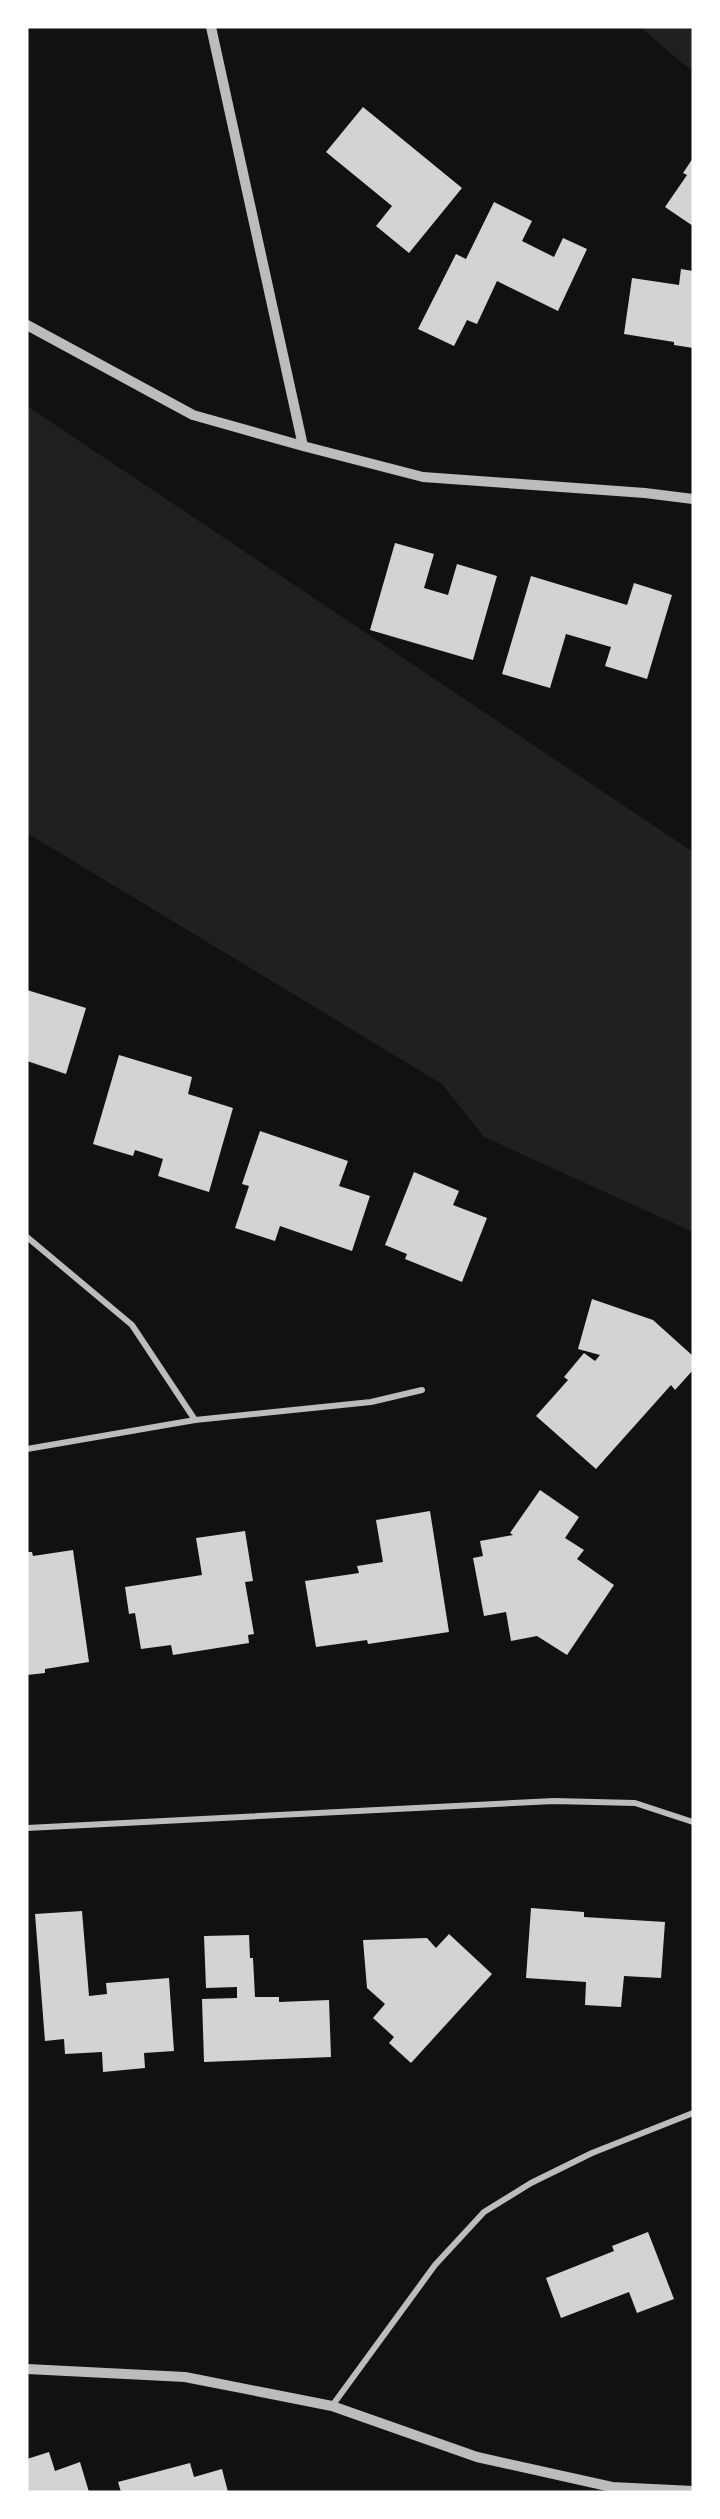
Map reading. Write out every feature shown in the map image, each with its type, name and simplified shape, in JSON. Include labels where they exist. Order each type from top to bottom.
[{"type":"street","points":[[211,27],[303,446]]},
{"type":"street","points":[[27,325],[193,415],[303,446],[423,477],[693,499]]},
{"type":"street","points":[[27,1237],[132,1325],[195,1420]]},
{"type":"street","points":[[27,1449],[195,1420],[371,1402],[422,1390]]},
{"type":"street","points":[[27,1828],[554,1801],[635,1803],[693,1822]]},
{"type":"street","points":[[332,2406],[435,2265],[484,2212],[531,2182],[592,2152],[693,2113]]},
{"type":"street","points":[[27,2369],[185,2377],[332,2406],[477,2457],[612,2487],[693,2492]]},
{"type":"shaded area","points":[[640,27],[693,27],[693,72]]},
{"type":"shaded area","points":[[27,406],[693,852],[693,1232],[484,1137],[442,1084],[27,833]]},
{"type":"building","points":[[363,107],[462,188],[409,253],[376,226],[392,206],[326,152]]},
{"type":"building","points":[[693,158],[693,226],[665,207],[687,175],[683,173]]},
{"type":"building","points":[[494,202],[532,221],[522,241],[554,257],[563,238],[587,249],[558,311],[497,281],[477,324],[467,320],[454,346],[418,329],[456,254],[466,259]]},
{"type":"building","points":[[681,269],[693,271],[693,348],[674,345],[674,342],[624,334],[632,278],[679,285]]},
{"type":"building","points":[[395,543],[434,554],[424,588],[448,595],[457,564],[497,576],[473,660],[370,630]]},
{"type":"building","points":[[531,576],[627,605],[634,583],[672,595],[647,679],[605,666],[611,647],[566,634],[550,688],[502,674]]},
{"type":"building","points":[[27,990],[86,1008],[66,1074],[27,1061]]},
{"type":"building","points":[[119,1055],[192,1077],[188,1094],[233,1108],[209,1192],[158,1176],[163,1159],[135,1150],[133,1156],[93,1144]]},
{"type":"building","points":[[260,1131],[348,1161],[339,1186],[370,1196],[352,1251],[280,1226],[275,1241],[235,1228],[249,1186],[242,1184]]},
{"type":"building","points":[[414,1172],[459,1191],[453,1205],[487,1218],[462,1282],[405,1259],[407,1254],[385,1245]]},
{"type":"building","points":[[592,1299],[653,1320],[693,1356],[693,1370],[675,1390],[671,1385],[596,1469],[536,1416],[568,1380],[564,1377],[584,1353],[595,1361],[600,1355],[578,1349]]},
{"type":"building","points":[[540,1490],[579,1517],[565,1538],[584,1550],[577,1559],[614,1585],[567,1655],[537,1636],[511,1641],[506,1612],[484,1616],[473,1558],[483,1556],[480,1541],[513,1535],[510,1533]]},
{"type":"building","points":[[430,1511],[449,1632],[368,1644],[367,1640],[316,1647],[305,1581],[359,1573],[357,1566],[383,1562],[376,1520]]},
{"type":"building","points":[[245,1531],[253,1581],[245,1582],[254,1634],[248,1635],[249,1643],[173,1655],[171,1645],[141,1649],[135,1613],[129,1614],[125,1587],[202,1575],[196,1538]]},
{"type":"building","points":[[73,1550],[89,1662],[45,1669],[45,1673],[27,1675],[27,1552],[32,1552],[33,1556]]},
{"type":"building","points":[[531,1908],[584,1912],[584,1917],[665,1922],[661,1978],[624,1976],[621,2007],[585,2005],[586,1982],[526,1978]]},
{"type":"building","points":[[82,1911],[89,1996],[107,1994],[106,1983],[169,1978],[174,2051],[144,2053],[145,2068],[103,2072],[102,2052],[65,2054],[64,2039],[45,2041],[35,1914]]},
{"type":"building","points":[[449,1934],[492,1974],[411,2063],[389,2043],[394,2037],[373,2018],[385,2004],[367,1988],[363,1940],[427,1938],[436,1948]]},
{"type":"building","points":[[249,1935],[255,1997],[279,1997],[279,2002],[329,2000],[331,2057],[204,2062],[202,1999],[237,1998],[237,1987],[206,1988],[204,1936]]},
{"type":"building","points":[[648,2232],[674,2299],[637,2313],[629,2292],[561,2318],[546,2278],[614,2251],[612,2246]]},
{"type":"building","points":[[49,2452],[55,2471],[80,2462],[89,2492],[27,2492],[27,2459]]},
{"type":"building","points":[[190,2463],[194,2477],[222,2469],[228,2492],[121,2492],[118,2482]]}]
